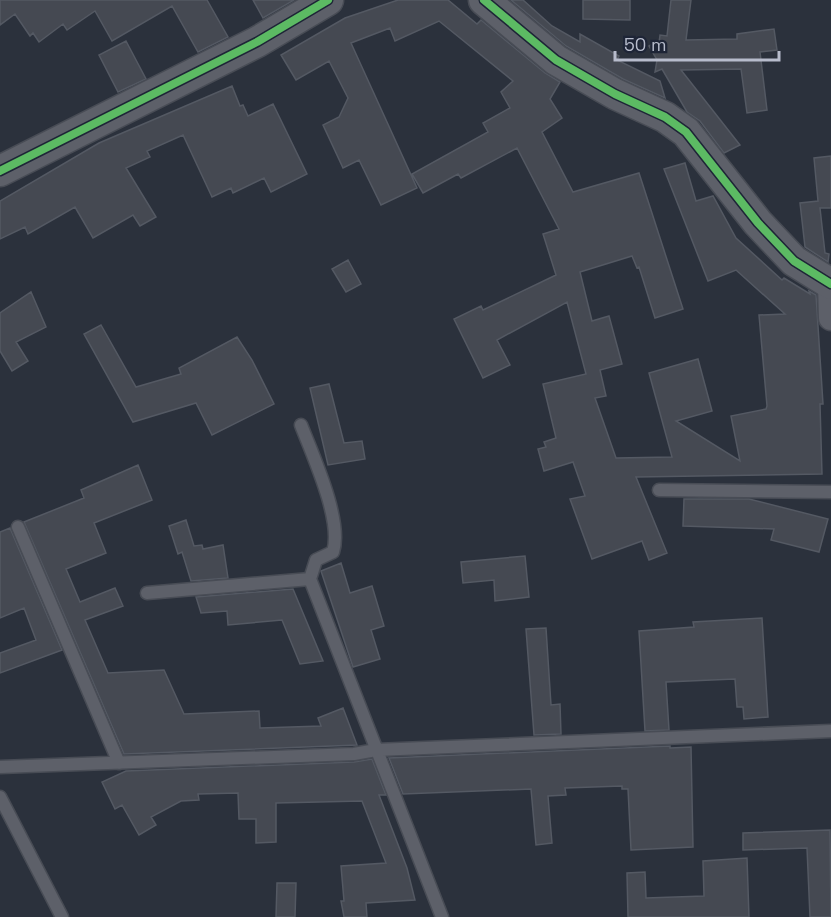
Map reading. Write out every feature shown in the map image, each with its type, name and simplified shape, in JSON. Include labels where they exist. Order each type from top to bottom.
[{"type":"street","points":[[0,171],[257,42],[328,0]]},
{"type":"street","points":[[484,0],[556,60],[615,94],[665,117],[686,132],[772,238],[794,261],[831,284],[831,318]]},
{"type":"lane","points":[[301,425],[328,498],[336,544],[333,552],[316,560],[310,579],[442,917]]},
{"type":"lane","points":[[659,490],[831,492]]},
{"type":"lane","points":[[18,527],[119,764]]},
{"type":"lane","points":[[147,593],[310,579]]},
{"type":"lane","points":[[0,767],[354,754],[376,750],[831,731]]},
{"type":"lane","points":[[0,797],[62,917]]},
{"type":"building","points":[[0,0],[207,0],[228,37],[198,52],[172,6],[112,41],[95,11],[67,30],[63,24],[39,42],[33,33],[30,36],[15,14],[0,25]]},
{"type":"building","points":[[253,0],[294,0],[263,18]]},
{"type":"building","points":[[398,0],[448,0],[477,24],[481,20],[545,73],[560,82],[550,99],[562,118],[542,132],[573,192],[639,173],[683,309],[655,318],[639,267],[637,268],[632,256],[580,272],[592,321],[609,316],[622,364],[600,370],[606,396],[595,398],[616,458],[672,457],[649,373],[698,359],[712,411],[676,421],[740,461],[731,416],[766,409],[767,406],[759,315],[785,314],[736,270],[708,281],[664,169],[685,163],[696,201],[713,196],[736,238],[782,280],[784,278],[810,294],[809,291],[816,295],[823,404],[820,404],[822,474],[636,477],[667,553],[649,560],[642,541],[592,559],[570,499],[585,496],[573,462],[544,471],[538,449],[546,447],[544,442],[556,438],[543,384],[586,374],[567,302],[497,340],[510,365],[483,378],[454,319],[481,306],[483,310],[556,275],[543,234],[559,229],[517,148],[461,178],[458,174],[423,193],[412,174],[488,132],[483,123],[510,108],[501,92],[513,81],[439,21],[395,41],[390,28],[351,43],[417,188],[381,205],[359,160],[343,168],[323,125],[339,117],[348,98],[329,61],[296,80],[281,55],[345,18]]},
{"type":"building","points":[[511,0],[523,0],[552,26],[580,42],[580,34],[619,56],[617,60],[660,81],[665,98],[623,79],[566,46]]},
{"type":"building","points":[[583,0],[630,0],[630,20],[583,19]]},
{"type":"building","points":[[671,0],[691,0],[686,40],[737,39],[737,34],[774,29],[777,50],[760,52],[767,110],[747,113],[741,69],[681,70],[740,145],[724,153],[700,121],[687,112],[662,69],[655,72],[657,60],[649,46],[657,41],[659,43],[660,35],[667,36]]},
{"type":"building","points":[[126,41],[146,79],[118,92],[99,55]]},
{"type":"building","points":[[232,86],[240,106],[243,105],[248,116],[273,104],[307,174],[271,192],[264,178],[233,193],[231,188],[212,197],[183,135],[147,151],[150,157],[126,168],[156,217],[140,226],[133,215],[93,238],[75,207],[28,234],[25,227],[0,239],[0,201],[99,143]]},
{"type":"building","points":[[831,156],[831,208],[820,208],[825,253],[829,254],[828,262],[805,247],[800,203],[818,201],[814,158]]},
{"type":"building","points":[[348,260],[361,284],[346,292],[332,269]]},
{"type":"building","points":[[31,292],[46,327],[16,342],[28,361],[12,371],[0,351],[0,313]]},
{"type":"building","points":[[101,325],[136,387],[181,374],[179,368],[237,337],[252,360],[274,404],[212,435],[196,403],[133,422],[84,334]]},
{"type":"building","points":[[329,384],[344,443],[362,441],[365,459],[328,465],[310,388]]},
{"type":"building","points":[[138,465],[152,500],[94,523],[106,553],[66,569],[80,602],[115,588],[123,606],[85,620],[108,673],[164,670],[184,714],[259,711],[260,728],[321,726],[318,718],[343,708],[357,745],[124,754],[24,522],[84,498],[81,490]]},
{"type":"building","points":[[684,499],[749,499],[828,519],[819,552],[771,540],[774,529],[683,526]]},
{"type":"building","points":[[186,520],[194,546],[202,545],[203,549],[223,545],[228,578],[191,581],[182,552],[178,554],[169,526]]},
{"type":"building","points":[[10,528],[62,650],[0,673],[0,653],[36,640],[24,608],[0,618],[0,532]]},
{"type":"building","points":[[525,556],[529,597],[495,601],[494,580],[463,583],[461,562]]},
{"type":"building","points":[[341,563],[350,593],[372,586],[384,626],[371,630],[380,659],[353,667],[321,571]]},
{"type":"building","points":[[293,589],[323,661],[300,664],[282,620],[228,625],[227,611],[201,613],[196,597]]},
{"type":"building","points":[[762,618],[768,717],[744,719],[743,707],[737,707],[735,679],[666,682],[669,730],[645,731],[639,631],[694,627],[693,622]]},
{"type":"building","points":[[546,628],[551,705],[560,704],[561,734],[534,735],[526,629]]},
{"type":"building","points":[[670,746],[670,748],[691,747],[693,847],[631,850],[628,789],[622,789],[622,786],[565,788],[566,795],[548,796],[552,843],[536,845],[531,789],[403,794],[389,758]]},
{"type":"building","points":[[372,759],[386,795],[379,795],[407,868],[415,900],[366,903],[367,917],[344,917],[341,901],[344,901],[341,866],[386,863],[362,801],[276,803],[276,842],[256,843],[256,819],[239,819],[238,793],[198,794],[199,800],[181,801],[151,817],[156,825],[139,835],[122,805],[115,809],[102,782],[126,771],[354,762]]},
{"type":"building","points":[[830,830],[831,917],[810,917],[807,848],[743,850],[743,833]]},
{"type":"building","points":[[747,858],[749,917],[628,917],[627,873],[645,872],[646,898],[704,896],[703,861]]},
{"type":"building","points":[[277,883],[296,883],[295,917],[276,917]]},
{"type":"cycle path","points":[[0,171],[257,42],[328,0]]},
{"type":"cycle path","points":[[484,0],[556,60],[615,94],[665,117],[686,132],[758,223],[794,261],[831,284]]}]
